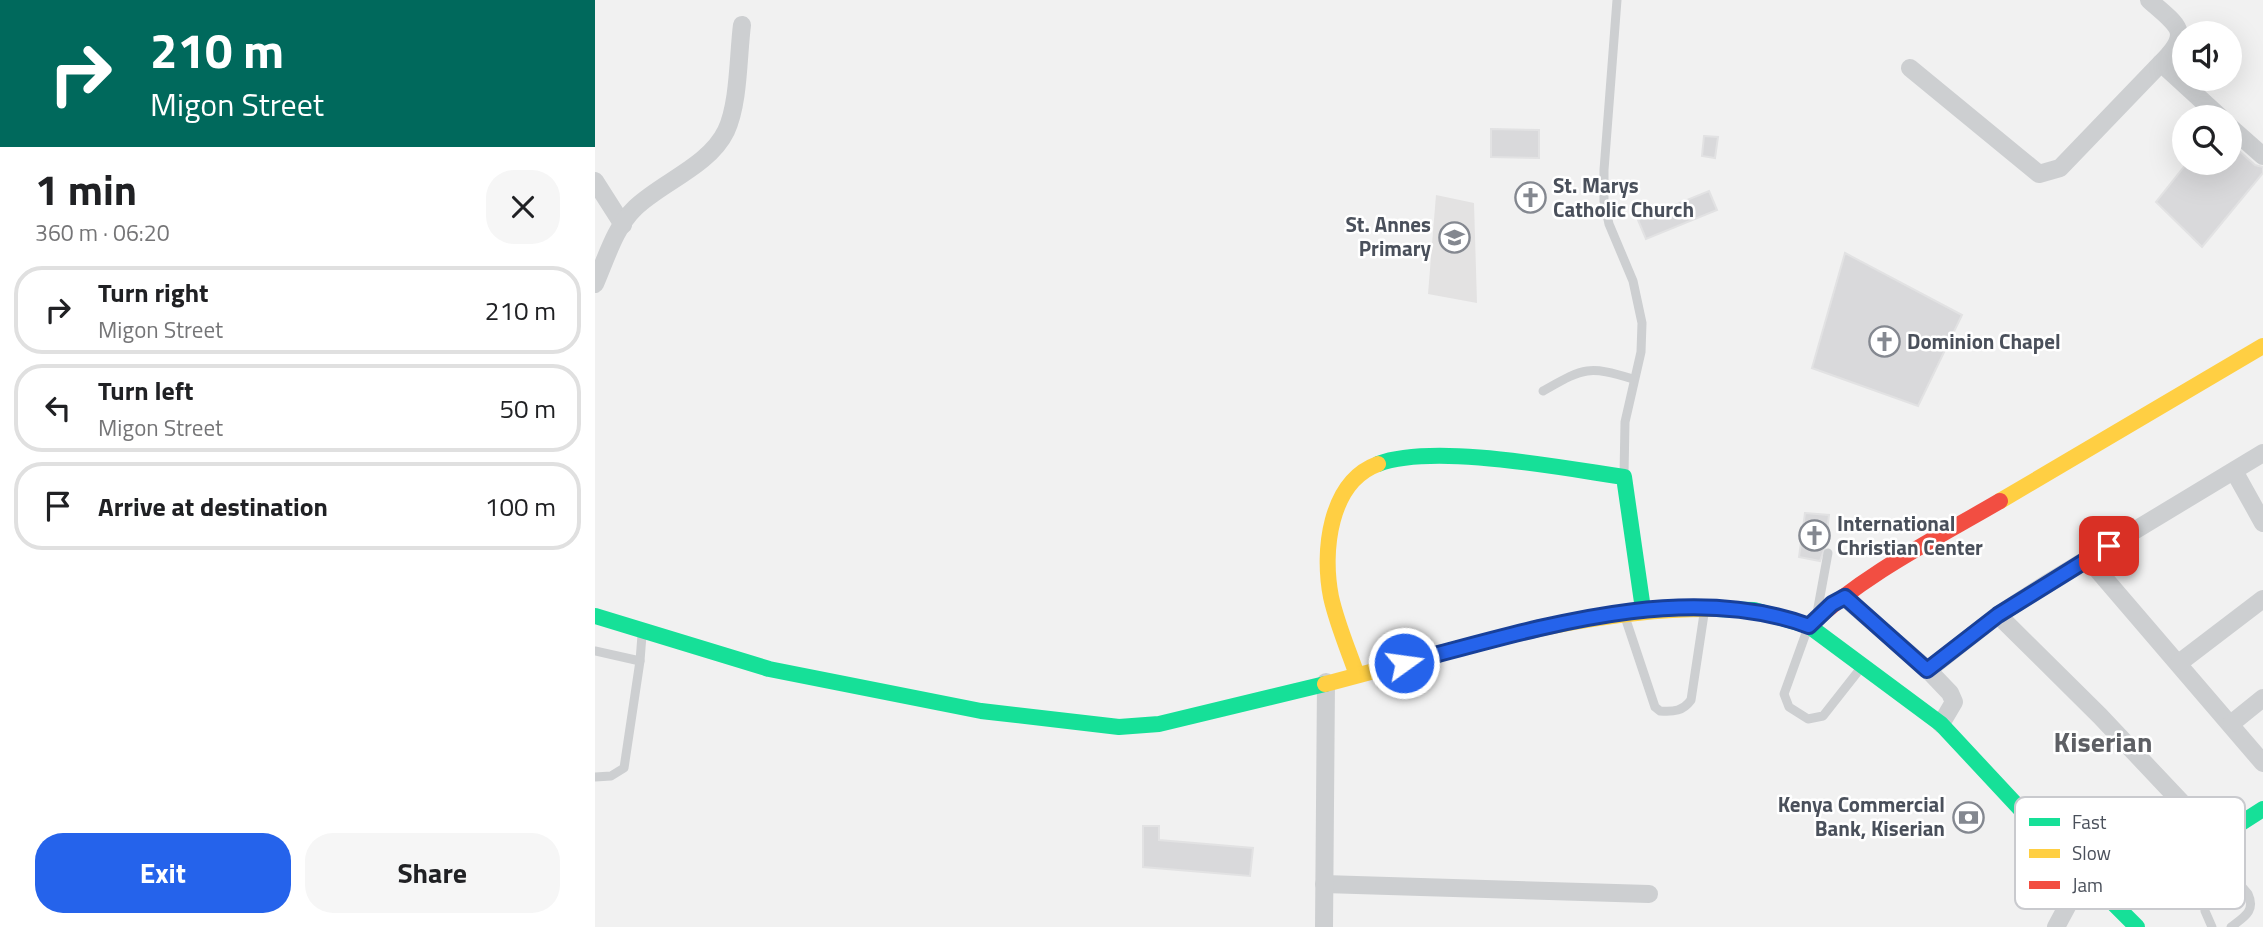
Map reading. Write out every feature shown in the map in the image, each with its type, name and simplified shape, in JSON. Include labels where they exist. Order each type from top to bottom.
[{"type":"main road","points":[[1813,622],[1875,575],[2263,346]]},
{"type":"main road","points":[[1357,675],[1329,584],[1330,547],[1337,505],[1354,478],[1365,469],[1399,459],[1462,459],[1624,477],[1643,609]]},
{"type":"main road","points":[[595,616],[642,633],[769,669],[981,711],[1119,727],[1159,724],[1498,639],[1623,612],[1643,609],[1754,610],[1813,622],[1863,665],[1941,724],[2015,803]]},
{"type":"main road","points":[[2245,821],[2263,809]]},
{"type":"main road","points":[[2121,909],[2137,927]]},
{"type":"street","points":[[1910,68],[2035,172],[2044,174],[2060,168],[2179,45],[2180,35],[2173,21],[2149,0]]},
{"type":"street","points":[[595,284],[623,225],[635,207],[698,161],[725,133],[732,111],[742,25]]},
{"type":"street","points":[[2161,63],[2207,105]]},
{"type":"street","points":[[2242,137],[2263,156]]},
{"type":"street","points":[[595,181],[623,225]]},
{"type":"street","points":[[1927,670],[1998,615],[2263,453]]},
{"type":"street","points":[[2234,471],[2263,523]]},
{"type":"street","points":[[2088,559],[2232,723],[2263,763]]},
{"type":"street","points":[[1845,597],[1950,693],[1954,702],[1941,724]]},
{"type":"street","points":[[2179,663],[2263,599]]},
{"type":"street","points":[[1998,615],[2100,716],[2168,797]]},
{"type":"street","points":[[1324,927],[1326,682]]},
{"type":"street","points":[[2232,723],[2263,698]]},
{"type":"street","points":[[1324,884],[1649,894]]},
{"type":"street","points":[[2056,927],[2066,909]]},
{"type":"lane","points":[[1617,0],[1604,201],[1609,224],[1633,282],[1642,323],[1641,352],[1625,422],[1624,477]]},
{"type":"lane","points":[[1543,391],[1583,370],[1595,369],[1633,379]]},
{"type":"lane","points":[[1828,553],[1813,622],[1784,694],[1790,707],[1808,719],[1822,718],[1863,665]]},
{"type":"lane","points":[[1623,612],[1655,707],[1669,712],[1686,707],[1691,700],[1705,609]]},
{"type":"lane","points":[[595,777],[611,776],[624,768],[642,633]]},
{"type":"lane","points":[[595,651],[640,661]]},
{"type":"lane","points":[[2231,927],[2251,909],[2252,903],[2245,894]]},
{"type":"lane","points":[[2205,909],[2212,927]]},
{"type":"shaded area","name":"St. Annes Primary","points":[[1436,195],[1474,203],[1477,303],[1428,294]]},
{"type":"building","points":[[1491,129],[1539,130],[1539,158],[1491,157]]},
{"type":"building","points":[[1704,136],[1718,137],[1715,158],[1702,156]]},
{"type":"building","points":[[2242,154],[2255,165],[2263,167],[2263,173],[2202,247],[2156,202],[2177,175],[2242,175]]},
{"type":"building","points":[[1709,191],[1717,210],[1646,239],[1638,220]]},
{"type":"building","name":"Dominion Chapel","points":[[1845,253],[1962,315],[1918,406],[1812,368]]},
{"type":"building","name":"International Christian Center","points":[[1805,513],[1829,515],[1825,547],[1820,561],[1799,557]]},
{"type":"building","points":[[1143,826],[1159,826],[1159,840],[1253,848],[1250,876],[1143,867]]},
{"type":"traffic: fast","points":[[1378,464],[1402,458],[1464,457],[1534,463],[1624,477],[1643,609]]},
{"type":"traffic: fast","points":[[1716,609],[1754,610],[1809,626],[1941,724],[2015,803]]},
{"type":"traffic: fast","points":[[595,616],[769,669],[981,711],[1119,727],[1159,724],[1325,684]]},
{"type":"traffic: fast","points":[[2245,821],[2263,809]]},
{"type":"traffic: fast","points":[[2119,909],[2137,927]]},
{"type":"traffic: slow","points":[[2000,501],[2263,346]]},
{"type":"traffic: slow","points":[[1357,675],[1331,597],[1328,579],[1329,540],[1339,502],[1349,486],[1362,473],[1378,464]]},
{"type":"traffic: slow","points":[[1325,684],[1470,645],[1568,623],[1666,610],[1716,609]]},
{"type":"traffic: jam","points":[[1809,626],[1830,607],[1876,574],[2000,501]]},
{"type":"place","name":"St. Marys Catholic Church","points":[[1530,198]]},
{"type":"place","name":"St. Annes Primary","points":[[1454,237]]},
{"type":"place","name":"Dominion Chapel","points":[[1884,342]]},
{"type":"place","name":"International Christian Center","points":[[1814,536]]},
{"type":"place","name":"Kenya Commercial Bank, Kiserian","points":[[1968,817]]},
{"type":"district","name":"Kiserian","points":[[2103,742]]},
{"type":"route","points":[[1404,663],[1498,639],[1643,609],[1754,610],[1809,626],[1822,612],[1845,597],[1927,670],[1998,615],[2109,546]]}]
